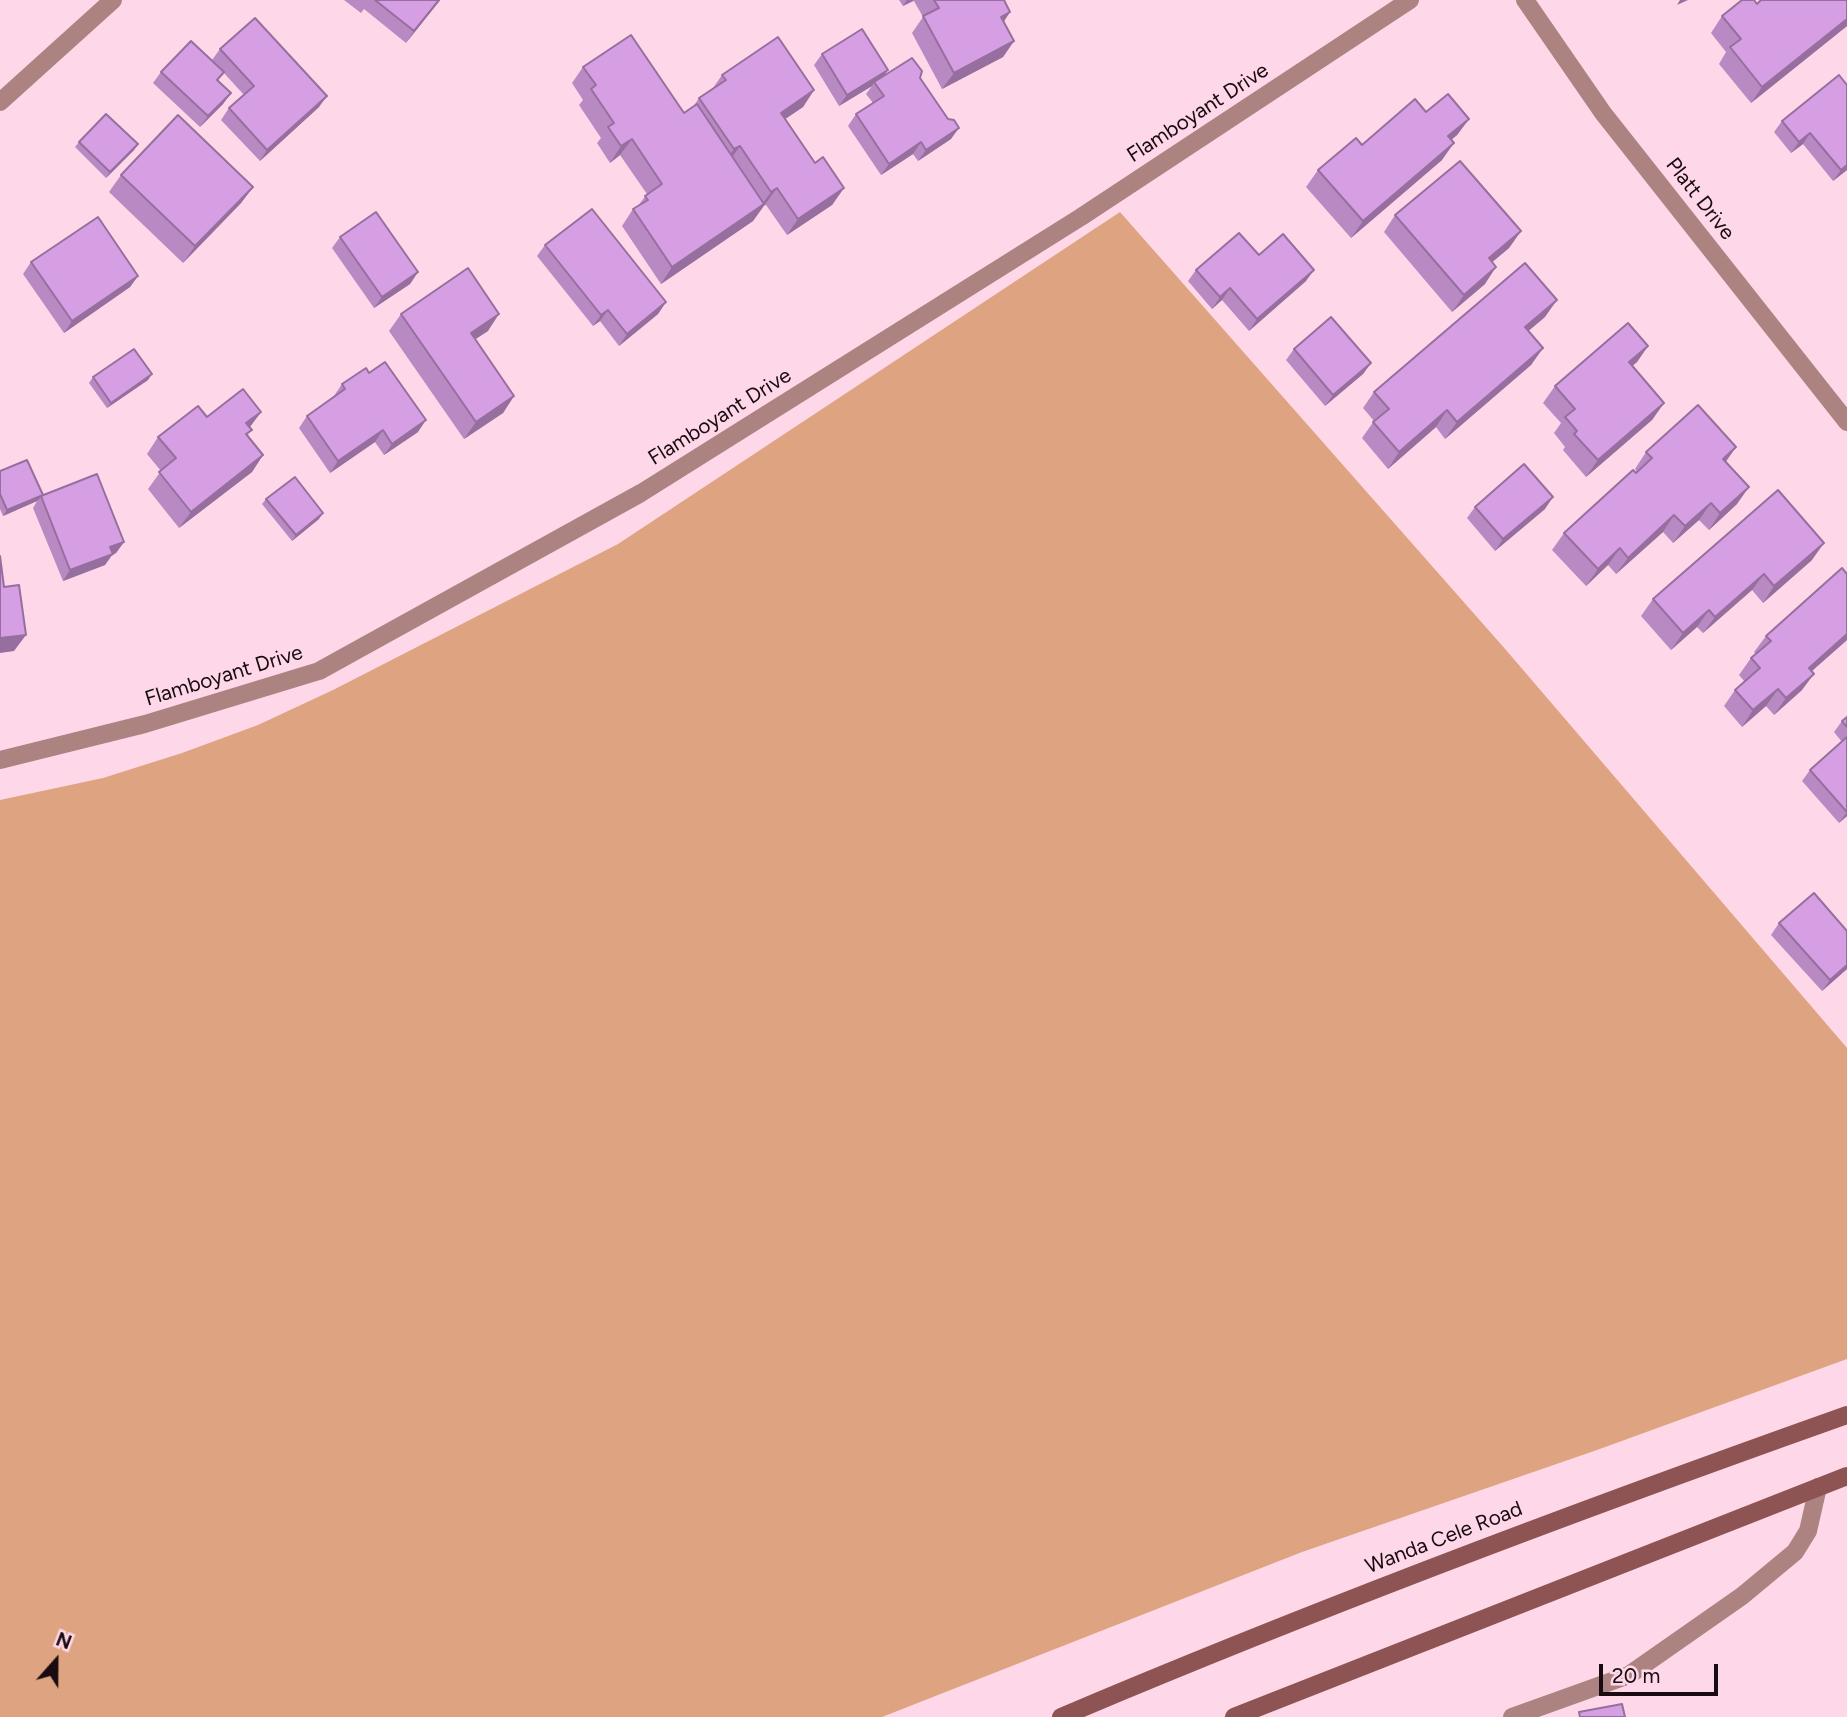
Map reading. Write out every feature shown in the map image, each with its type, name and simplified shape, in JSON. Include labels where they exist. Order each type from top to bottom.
[{"type":"main road","name":"Wanda Cele Road","points":[[1061,1717],[1248,1638],[1602,1502],[1847,1415]]},
{"type":"main road","points":[[1234,1717],[1847,1476]]},
{"type":"street","points":[[0,102],[113,0]]},
{"type":"street","name":"Flamboyant Drive","points":[[0,760],[145,724],[319,671],[641,493],[1081,217],[1410,0]]},
{"type":"street","name":"Platt Drive","points":[[1525,0],[1603,113],[1847,422]]},
{"type":"street","points":[[1512,1717],[1629,1675],[1742,1596],[1796,1552],[1808,1531],[1818,1487]]},
{"type":"shaded area","points":[[1120,212],[1506,650],[1847,1048],[1847,1359],[1597,1450],[1302,1552],[882,1717],[0,1717],[0,800],[103,778],[258,725],[333,690],[618,544]]},
{"type":"building","points":[[375,0],[439,0],[414,31]]},
{"type":"building","points":[[934,0],[1004,0],[1010,12],[1001,17],[1014,41],[954,73],[923,16],[939,8]]},
{"type":"building","points":[[1742,0],[1754,0],[1757,4],[1761,0],[1847,0],[1847,19],[1762,87],[1730,47],[1741,39],[1722,16]]},
{"type":"building","points":[[255,18],[327,96],[267,150],[229,108],[254,86],[220,49]]},
{"type":"building","points":[[862,29],[888,70],[847,95],[822,54]]},
{"type":"building","points":[[631,35],[684,113],[697,104],[764,204],[672,267],[633,209],[648,200],[645,196],[662,184],[632,139],[621,146],[608,127],[614,123],[591,89],[596,85],[583,67]]},
{"type":"building","points":[[778,37],[814,90],[781,113],[815,163],[823,157],[844,188],[798,219],[777,188],[771,192],[740,146],[734,149],[699,98],[726,80],[722,75]]},
{"type":"building","points":[[191,41],[224,72],[217,80],[231,93],[208,116],[161,72]]},
{"type":"building","points":[[912,58],[922,71],[920,78],[948,119],[954,120],[959,128],[926,150],[921,142],[889,164],[856,114],[884,96],[874,82]]},
{"type":"building","points":[[1839,75],[1847,85],[1847,165],[1841,170],[1810,133],[1799,142],[1782,121]]},
{"type":"building","points":[[1448,94],[1469,119],[1448,136],[1454,143],[1363,221],[1318,170],[1356,138],[1362,145],[1415,99],[1426,112]]},
{"type":"building","points":[[106,114],[138,144],[110,172],[79,142]]},
{"type":"building","points":[[178,115],[253,187],[195,246],[121,175]]},
{"type":"building","points":[[1460,161],[1521,231],[1489,258],[1496,267],[1464,295],[1395,215]]},
{"type":"building","points":[[592,209],[666,302],[627,334],[608,310],[601,315],[545,245]]},
{"type":"building","points":[[376,212],[418,272],[382,297],[340,237]]},
{"type":"building","points":[[98,217],[138,276],[72,321],[31,262]]},
{"type":"building","points":[[1239,233],[1259,255],[1283,234],[1314,270],[1257,319],[1230,288],[1220,297],[1196,270]]},
{"type":"building","points":[[1525,263],[1557,300],[1525,327],[1543,348],[1457,422],[1447,410],[1399,452],[1373,422],[1389,409],[1374,392]]},
{"type":"building","points":[[468,268],[499,314],[471,333],[514,396],[476,422],[401,314]]},
{"type":"building","points":[[1331,317],[1371,363],[1333,395],[1294,349]]},
{"type":"building","points":[[1628,323],[1648,346],[1629,362],[1664,403],[1598,460],[1574,434],[1577,431],[1565,417],[1575,409],[1555,386]]},
{"type":"building","points":[[134,349],[152,374],[111,403],[93,377]]},
{"type":"building","points":[[385,362],[426,420],[392,444],[383,430],[338,461],[307,416],[345,389],[342,384],[366,368],[369,373]]},
{"type":"building","points":[[243,389],[261,412],[246,423],[252,430],[246,434],[263,455],[191,512],[159,472],[176,458],[158,437],[198,406],[207,417]]},
{"type":"building","points":[[1698,405],[1736,447],[1723,459],[1749,487],[1720,513],[1711,503],[1685,526],[1674,515],[1628,558],[1620,548],[1598,569],[1564,533],[1633,470],[1636,473],[1652,458],[1646,452]]},
{"type":"building","points":[[27,460],[43,495],[7,510],[0,494],[0,471]]},
{"type":"building","points":[[1524,464],[1553,497],[1503,539],[1475,507]]},
{"type":"building","points":[[97,474],[124,542],[110,547],[113,554],[70,570],[41,496]]},
{"type":"building","points":[[295,477],[323,513],[296,535],[266,499]]},
{"type":"building","points":[[1778,490],[1824,543],[1774,586],[1764,574],[1715,617],[1709,610],[1683,633],[1653,599]]},
{"type":"building","points":[[0,556],[4,587],[19,585],[26,635],[0,638]]},
{"type":"building","points":[[1842,568],[1847,574],[1847,634],[1809,668],[1814,674],[1786,698],[1778,689],[1753,710],[1735,690],[1760,668],[1751,658],[1771,641],[1766,636]]},
{"type":"building","points":[[1847,737],[1847,812],[1810,770]]},
{"type":"building","points":[[1814,893],[1847,931],[1847,965],[1830,980],[1779,923]]},
{"type":"building","points":[[1622,1704],[1625,1717],[1580,1717],[1579,1712]]}]
